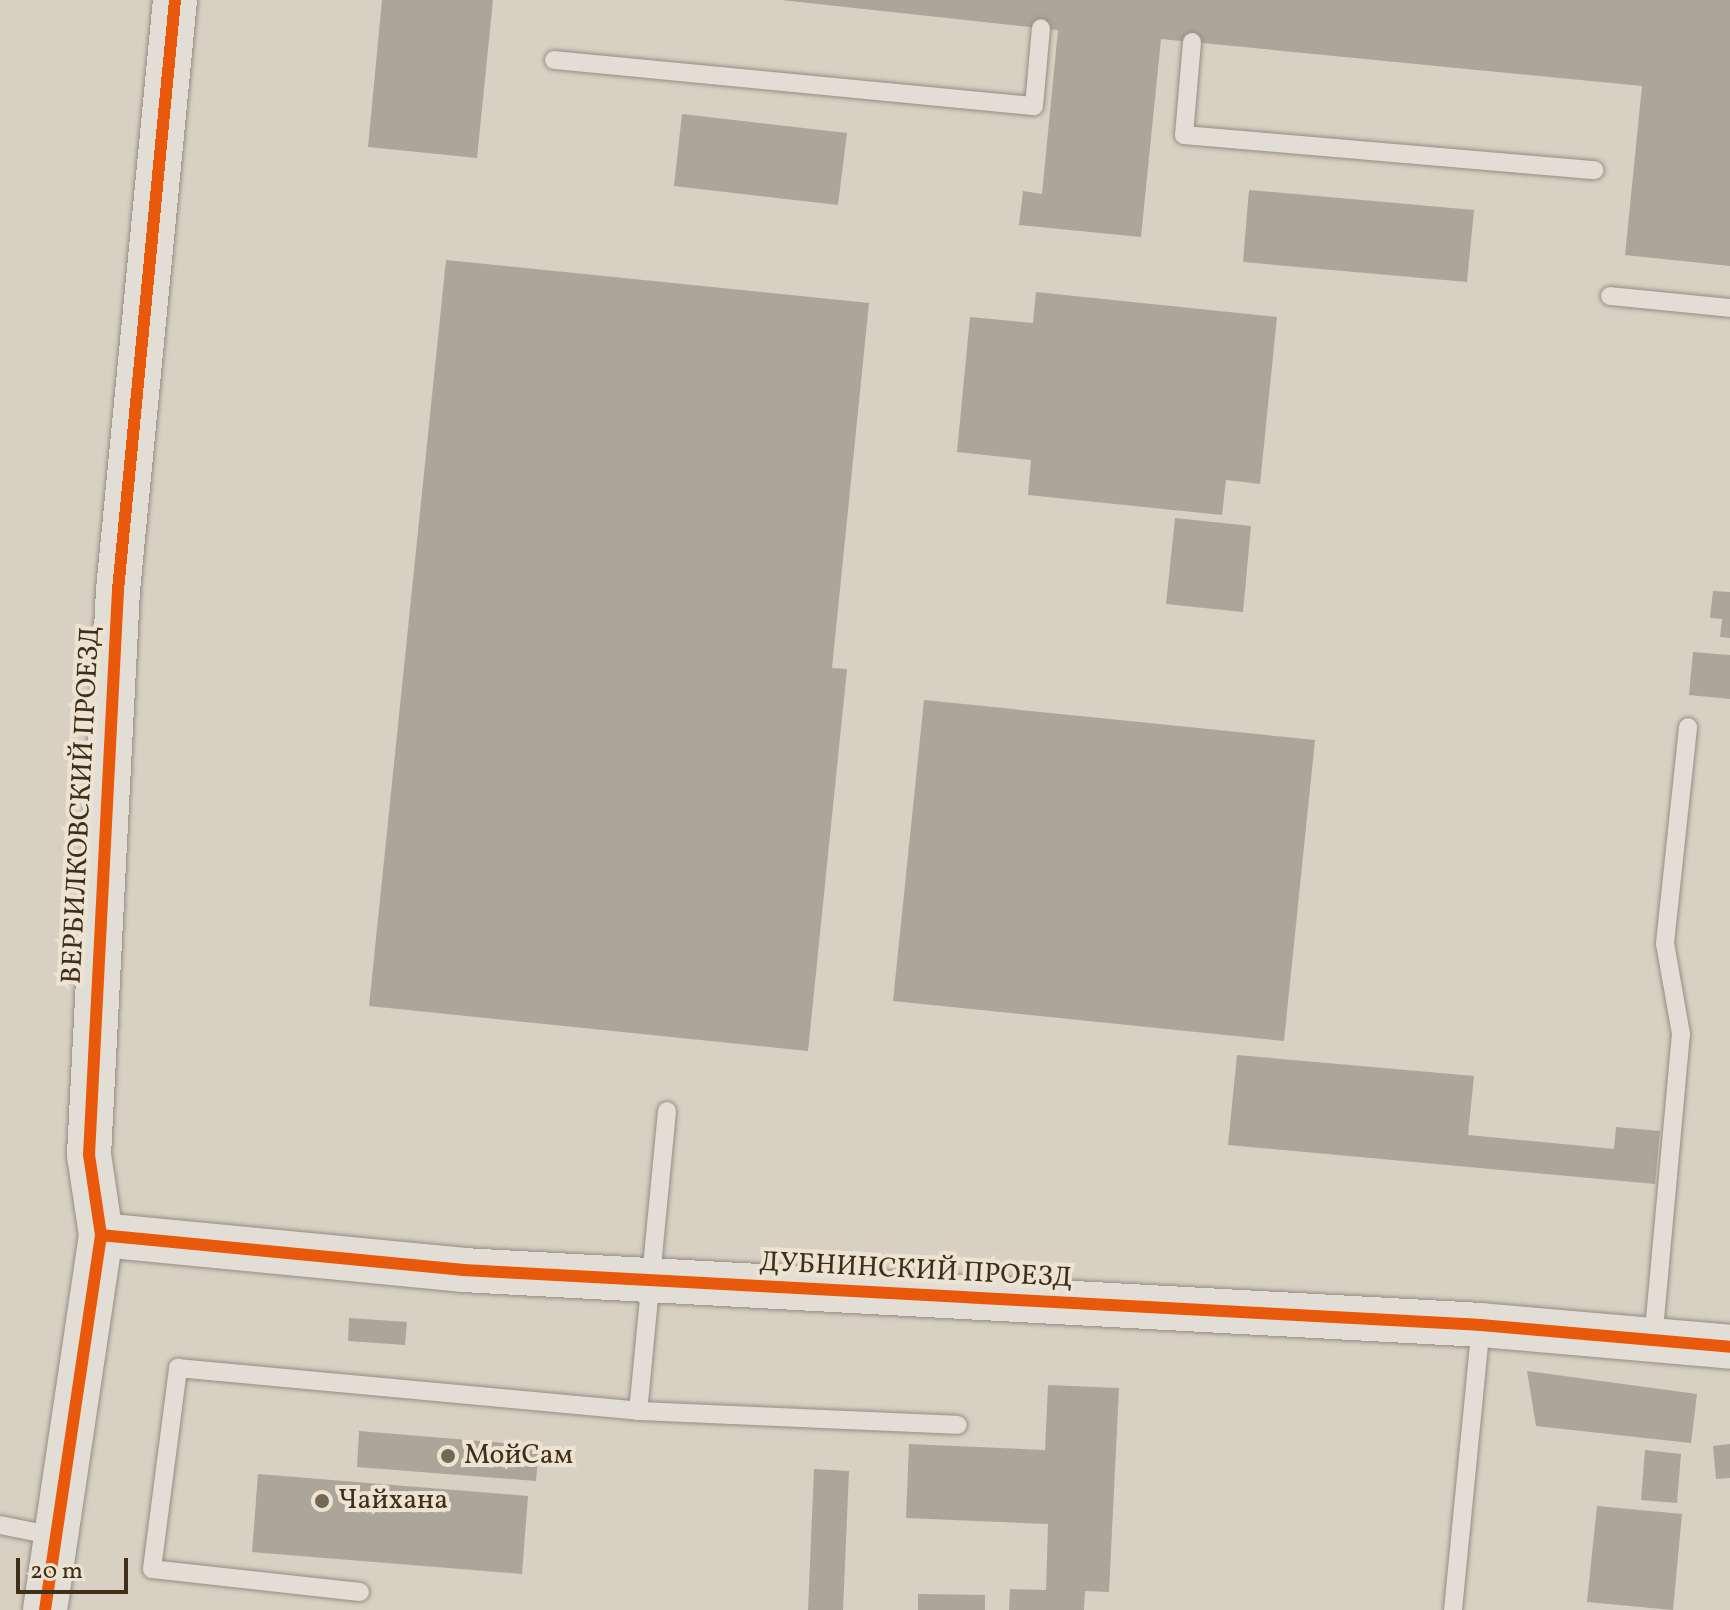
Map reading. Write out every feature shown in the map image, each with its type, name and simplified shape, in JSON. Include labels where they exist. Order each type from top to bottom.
[{"type":"street","name":"ВЕРБИЛКОВСКИЙ ПРОЕЗД","points":[[45,1610],[101,1235],[89,1155],[118,590],[175,0]]},
{"type":"street","name":"ДУБНИНСКИЙ ПРОЕЗД","points":[[101,1235],[649,1282],[1481,1325],[1730,1347]]},
{"type":"lane","points":[[554,60],[1034,106],[1041,28]]},
{"type":"lane","points":[[1192,42],[1184,135],[1595,170]]},
{"type":"lane","points":[[1610,296],[1730,308]]},
{"type":"lane","points":[[1653,1341],[1681,1034],[1665,943],[1688,727]]},
{"type":"lane","points":[[638,1411],[667,1111]]},
{"type":"lane","points":[[1453,1610],[1481,1325]]},
{"type":"lane","points":[[360,1592],[152,1569],[178,1368],[638,1411],[958,1425]]},
{"type":"lane","points":[[0,1525],[55,1536]]},
{"type":"building","points":[[382,0],[493,0],[477,158],[368,147]]},
{"type":"building","points":[[781,0],[1730,0],[1730,266],[1625,255],[1642,86],[1161,39],[1141,237],[1019,225],[1023,191],[1042,194],[1058,30]]},
{"type":"building","points":[[682,114],[847,133],[838,205],[674,186]]},
{"type":"building","points":[[1249,190],[1474,210],[1467,282],[1243,262]]},
{"type":"building","points":[[446,260],[869,303],[832,668],[847,669],[808,1051],[369,1006]]},
{"type":"building","points":[[1036,292],[1277,317],[1260,484],[1226,480],[1222,515],[1028,495],[1031,460],[957,452],[970,317],[1033,323]]},
{"type":"building","points":[[1175,518],[1251,526],[1243,612],[1166,604]]},
{"type":"building","points":[[1713,591],[1730,592],[1730,638],[1720,637],[1722,619],[1710,618]]},
{"type":"building","points":[[1693,652],[1730,655],[1730,699],[1689,695]]},
{"type":"building","points":[[924,700],[1315,740],[1284,1041],[893,1001]]},
{"type":"building","points":[[1237,1055],[1474,1076],[1468,1135],[1614,1149],[1616,1127],[1660,1131],[1655,1184],[1228,1145]]},
{"type":"building","points":[[349,1318],[407,1322],[405,1345],[348,1341]]},
{"type":"building","points":[[1527,1371],[1697,1394],[1691,1443],[1536,1426]]},
{"type":"building","points":[[1048,1385],[1119,1388],[1109,1592],[1085,1591],[1084,1610],[1009,1610],[1010,1589],[1046,1590],[1048,1524],[906,1518],[909,1444],[1045,1450]]},
{"type":"building","name":"МойСам","points":[[359,1431],[539,1446],[536,1481],[357,1467]]},
{"type":"building","points":[[1730,1444],[1730,1478],[1716,1479],[1713,1446]]},
{"type":"building","points":[[1645,1450],[1681,1454],[1677,1503],[1641,1500]]},
{"type":"building","points":[[814,1469],[849,1471],[843,1610],[808,1610]]},
{"type":"building","points":[[258,1474],[528,1496],[522,1574],[252,1552]]},
{"type":"building","points":[[1597,1506],[1682,1514],[1673,1610],[1587,1602]]},
{"type":"building","points":[[918,1594],[985,1595],[985,1610],[918,1610]]},
{"type":"cycle path","points":[[45,1610],[101,1235],[89,1155],[118,590],[175,0]]},
{"type":"cycle path","points":[[101,1235],[463,1270],[1481,1325],[1730,1347]]},
{"type":"place","name":"МойСам","points":[[448,1456]]},
{"type":"place","name":"Чайхана","points":[[322,1501]]}]
